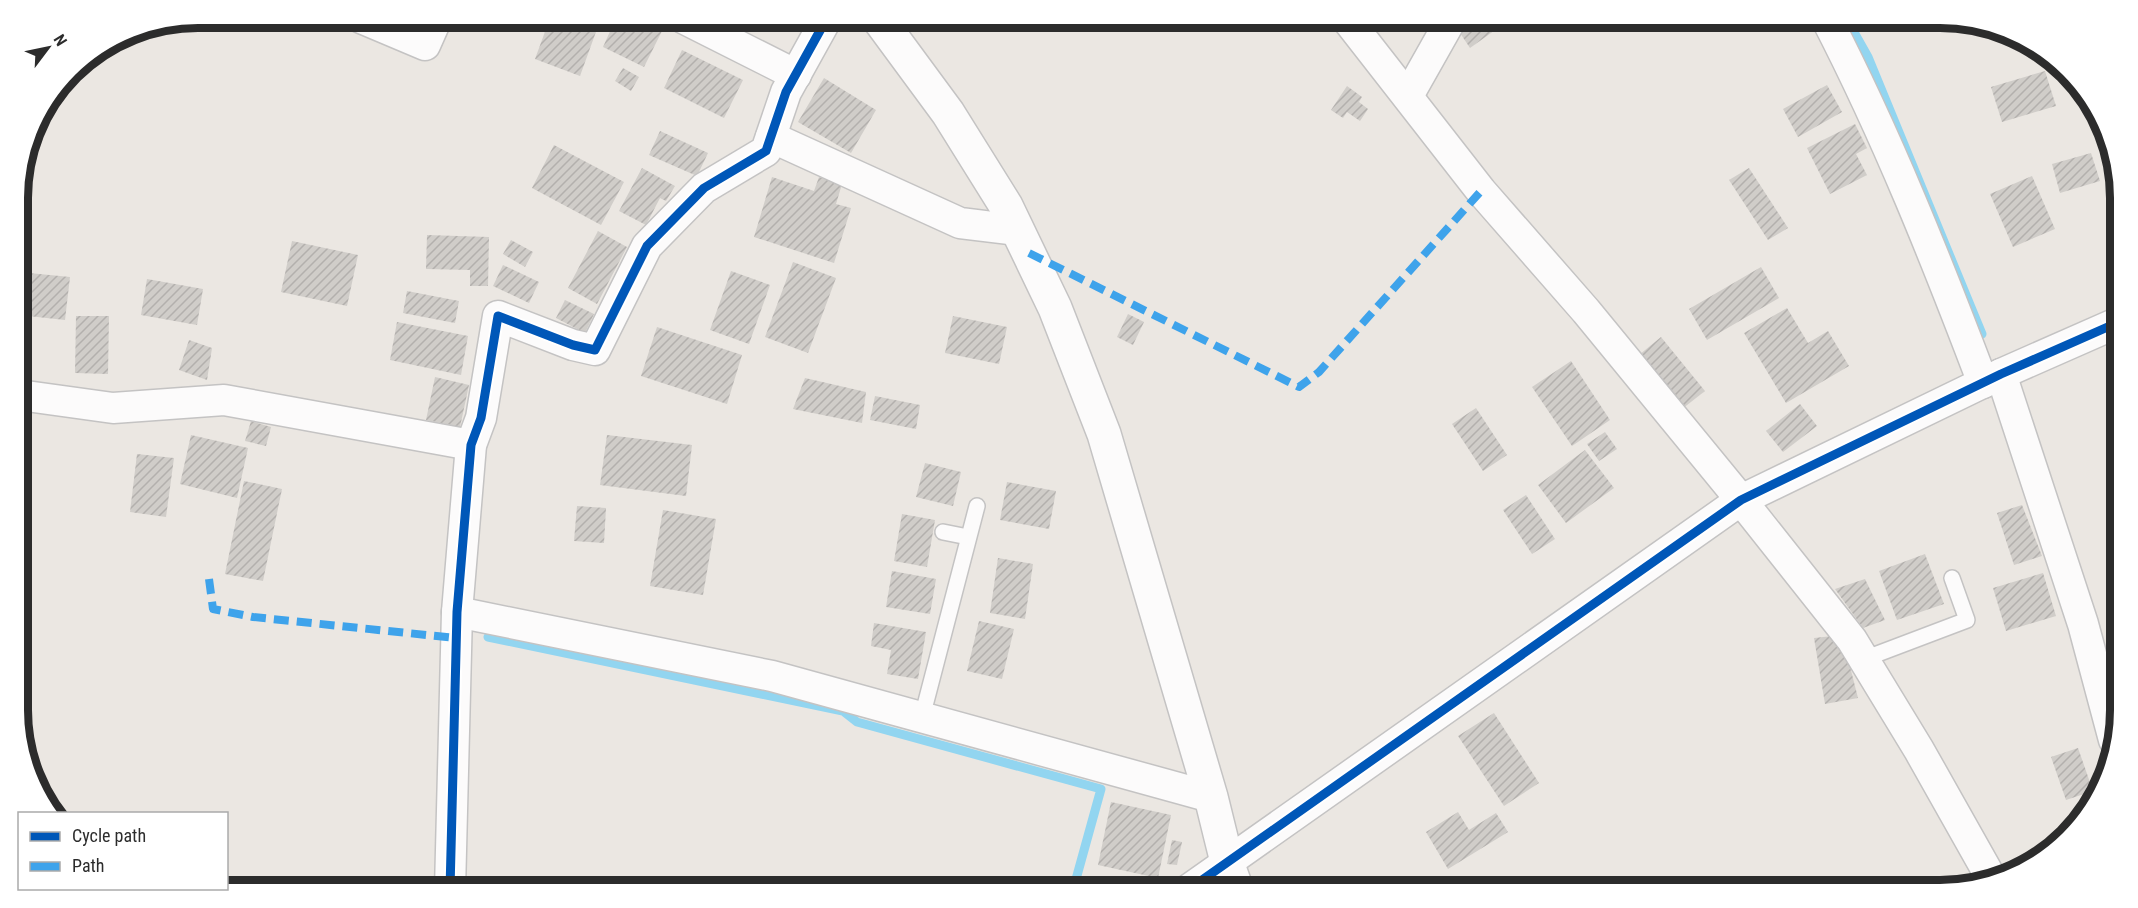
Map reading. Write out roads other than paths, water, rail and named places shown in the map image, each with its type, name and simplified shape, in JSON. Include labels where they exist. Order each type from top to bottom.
[{"type":"street","points":[[387,29],[425,45],[432,29]]},
{"type":"street","points":[[705,29],[796,75]]},
{"type":"street","points":[[450,880],[457,612],[471,445],[481,418],[498,316],[573,345],[595,350],[647,246],[704,188],[766,150],[786,92],[821,29]]},
{"type":"street","points":[[886,29],[948,112],[1006,206],[1055,308],[1104,434],[1211,797],[1232,876],[1741,500],[1992,379],[2110,326]]},
{"type":"street","points":[[1355,29],[1481,191],[1586,311],[1852,640],[1919,750],[1988,872]]},
{"type":"street","points":[[1408,96],[1446,29]]},
{"type":"street","points":[[1832,29],[1992,379],[2083,624],[2109,721]]},
{"type":"street","points":[[771,137],[960,224],[1017,230]]},
{"type":"street","points":[[29,396],[113,408],[224,400],[471,445]]},
{"type":"street","points":[[457,612],[772,676],[1211,797]]},
{"type":"lane","points":[[922,717],[976,506]]},
{"type":"lane","points":[[943,532],[969,537]]},
{"type":"lane","points":[[1864,659],[1967,620],[1952,578]]},
{"type":"waterway","points":[[1852,29],[1868,57],[1982,334]]},
{"type":"waterway","points":[[488,637],[843,711],[857,722],[1101,789],[1076,879]]}]
